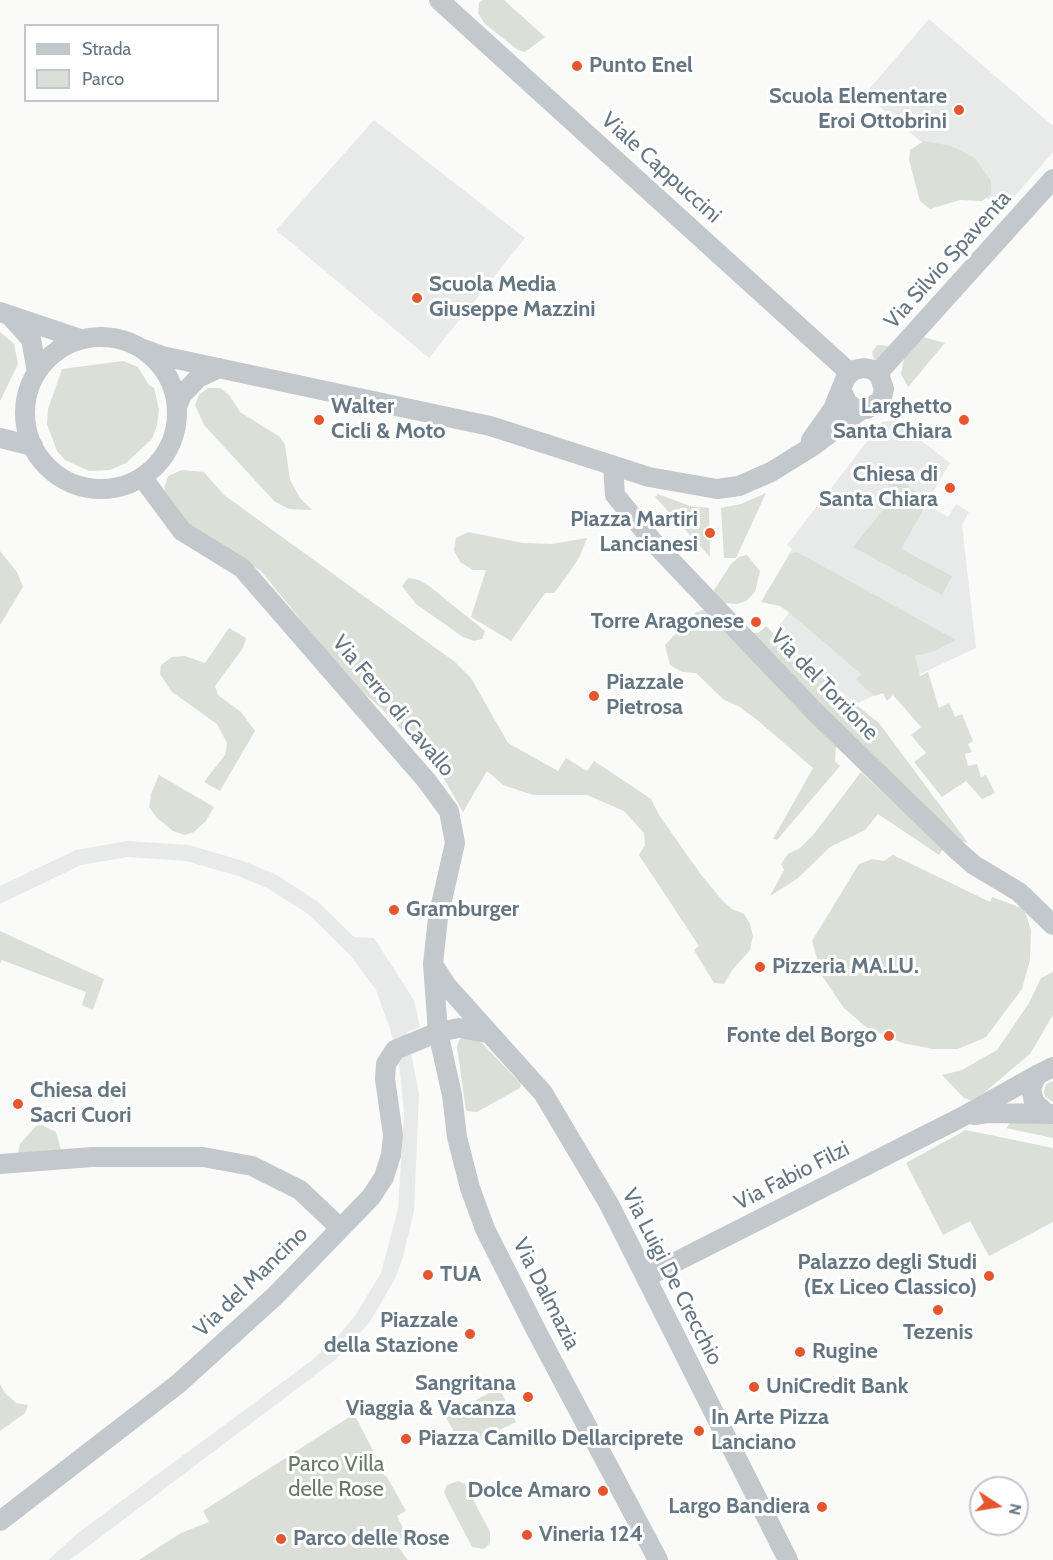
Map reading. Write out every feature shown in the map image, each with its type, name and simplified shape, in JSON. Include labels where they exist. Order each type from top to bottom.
[{"type":"street","name":"Viale Cappuccini","points":[[439,0],[846,382]]},
{"type":"street","name":"Via Silvio Spaventa","points":[[878,373],[1053,179]]},
{"type":"street","points":[[6,315],[80,339]]},
{"type":"street","points":[[6,315],[31,339],[37,372]]},
{"type":"street","points":[[219,368],[198,378],[182,395],[177,406],[175,431],[169,447],[159,462],[142,477],[123,486],[101,489],[80,486],[61,477],[44,464],[33,446],[27,427],[25,408],[29,389],[37,372],[63,347],[80,339],[102,337],[123,340],[162,356],[219,368],[490,426],[658,479],[717,489],[739,486],[771,472],[795,457],[840,427],[861,410],[872,408],[883,397],[884,384],[878,373],[864,368],[846,382],[822,427],[795,457]]},
{"type":"street","points":[[143,349],[166,374],[177,406]]},
{"type":"street","points":[[846,382],[848,404],[861,410]]},
{"type":"street","points":[[0,438],[33,446]]},
{"type":"street","name":"Via del Torrione","points":[[613,466],[615,495],[655,544],[807,704],[959,852],[974,865],[1019,892],[1053,925]]},
{"type":"street","name":"Via Ferro di Cavallo","points":[[142,477],[182,531],[242,568],[426,780],[448,811],[454,843],[438,918],[433,963],[438,1032]]},
{"type":"street","name":"Via Luigi De Crecchio","points":[[433,963],[447,986],[487,1034],[543,1094],[609,1204],[788,1560]]},
{"type":"street","points":[[438,1032],[459,1028],[487,1034]]},
{"type":"street","name":"Via del Mancino","points":[[0,1521],[178,1384],[275,1296],[371,1197],[384,1177],[391,1155],[393,1135],[386,1079],[390,1057],[402,1045],[438,1032]]},
{"type":"street","name":"Via Dalmazia","points":[[438,1032],[452,1095],[457,1137],[470,1188],[485,1229],[658,1560]]},
{"type":"street","points":[[1047,1068],[1031,1088],[1034,1102],[1049,1113]]},
{"type":"street","points":[[960,1118],[1047,1068]]},
{"type":"street","points":[[960,1118],[987,1113],[1049,1113]]},
{"type":"street","name":"Via Fabio Filzi","points":[[646,1277],[960,1118]]},
{"type":"street","points":[[0,1164],[93,1157],[203,1157],[252,1166],[300,1190],[340,1228]]},
{"type":"shaded area","name":"Scuola Elementare Eroi Ottobrini","points":[[929,19],[1053,126],[1053,152],[1002,211],[865,94]]},
{"type":"shaded area","name":"Scuola Media Giuseppe Mazzini","points":[[374,120],[525,238],[429,358],[276,230]]},
{"type":"shaded area","points":[[895,420],[950,463],[926,504],[948,517],[956,504],[969,512],[962,525],[976,648],[856,704],[773,633],[790,612],[780,606],[761,602],[792,549],[787,545],[882,422]]},
{"type":"shaded area","points":[[127,841],[189,845],[243,861],[275,874],[317,901],[354,937],[374,938],[414,1000],[420,1027],[407,1032],[419,1094],[414,1211],[395,1279],[369,1323],[335,1360],[70,1560],[48,1560],[78,1533],[311,1361],[341,1333],[356,1314],[381,1273],[398,1209],[404,1114],[400,1070],[391,1032],[376,990],[350,955],[307,913],[267,888],[238,876],[186,861],[128,857],[81,865],[0,904],[0,886],[76,850]]},
{"type":"green space","points":[[483,0],[504,0],[545,37],[525,52],[518,50],[485,24],[478,13],[479,3]]},
{"type":"green space","points":[[924,141],[951,146],[975,158],[991,181],[991,194],[982,201],[960,200],[930,209],[920,201],[909,160],[910,150]]},
{"type":"green space","points":[[0,332],[14,344],[18,364],[0,401]]},
{"type":"green space","points":[[923,337],[945,343],[908,387],[901,374],[905,356]]},
{"type":"green space","points":[[877,345],[889,346],[878,361],[874,359],[872,352]]},
{"type":"green space","points":[[123,361],[138,367],[149,385],[154,388],[159,409],[157,425],[152,439],[126,463],[110,470],[89,471],[65,460],[57,451],[47,424],[48,409],[62,369]]},
{"type":"green space","points":[[208,388],[220,388],[229,395],[240,412],[280,437],[285,445],[290,480],[300,498],[312,510],[289,509],[274,501],[204,425],[195,405],[199,395]]},
{"type":"green space","points":[[182,470],[204,472],[224,495],[455,662],[471,678],[508,743],[558,771],[566,758],[587,771],[594,761],[651,799],[659,815],[702,876],[723,901],[732,909],[744,914],[750,924],[753,936],[750,950],[733,969],[724,984],[714,983],[694,950],[699,946],[639,855],[645,845],[644,833],[624,811],[587,795],[533,795],[503,785],[487,771],[463,812],[440,772],[381,708],[350,681],[261,571],[185,523],[171,509],[164,488],[168,476]]},
{"type":"green space","points":[[893,475],[928,501],[901,549],[952,576],[942,595],[853,547],[897,493],[887,484]]},
{"type":"green space","points":[[766,493],[736,558],[724,558],[721,508],[741,504]]},
{"type":"green space","points":[[658,494],[690,506],[709,508],[710,557],[655,497]]},
{"type":"green space","points":[[468,532],[523,543],[552,544],[587,538],[580,556],[569,573],[554,593],[545,593],[511,641],[471,617],[486,570],[473,570],[460,562],[454,550],[456,538]]},
{"type":"green space","points":[[0,551],[17,572],[23,587],[0,625]]},
{"type":"green space","points":[[797,552],[956,640],[935,651],[915,656],[920,676],[928,672],[939,708],[949,703],[955,717],[962,714],[973,741],[968,744],[972,752],[965,754],[968,766],[977,764],[981,777],[986,775],[995,793],[982,799],[966,781],[942,797],[914,762],[926,753],[911,735],[921,727],[893,695],[887,701],[883,693],[875,696],[856,680],[861,674],[790,613],[780,606],[761,602],[790,554]]},
{"type":"green space","points":[[747,555],[760,571],[755,592],[746,601],[737,604],[723,603],[716,598],[714,590],[731,564],[739,557]]},
{"type":"green space","points":[[408,578],[419,580],[429,586],[485,631],[482,639],[474,641],[463,637],[416,604],[402,586]]},
{"type":"green space","points":[[706,609],[836,745],[835,761],[840,766],[777,840],[773,839],[813,768],[756,719],[738,706],[724,700],[696,673],[682,672],[670,665],[665,645],[695,613]]},
{"type":"green space","points":[[766,626],[800,660],[879,723],[968,843],[959,840],[802,689],[752,633],[758,633]]},
{"type":"green space","points":[[229,628],[246,638],[243,648],[215,686],[218,695],[241,712],[255,731],[220,791],[204,782],[225,755],[227,743],[217,724],[172,692],[160,674],[161,665],[172,657],[185,656],[205,663]]},
{"type":"green space","points":[[861,772],[943,849],[939,855],[878,814],[865,830],[830,847],[797,879],[770,896],[784,870],[781,864],[788,854],[800,848],[814,834]]},
{"type":"green space","points":[[159,775],[214,807],[206,821],[194,832],[185,835],[173,831],[157,818],[149,807],[151,794]]},
{"type":"green space","name":"Fonte del Borgo","points":[[893,855],[990,902],[992,897],[1024,909],[1031,930],[1030,960],[1022,989],[986,1037],[958,1049],[933,1049],[902,1043],[866,1027],[844,1008],[822,976],[812,941],[859,864],[872,859],[884,861]]},
{"type":"green space","points":[[0,931],[104,979],[93,1010],[82,1005],[86,992],[2,960],[0,964]]},
{"type":"green space","points":[[1053,972],[1053,1015],[1030,1054],[979,1097],[971,1100],[964,1098],[942,1075],[962,1070],[997,1050],[1029,1003],[1041,978]]},
{"type":"green space","points":[[465,1036],[477,1039],[484,1045],[521,1084],[520,1088],[477,1112],[466,1111],[457,1047],[459,1040]]},
{"type":"green space","points":[[1053,1081],[1053,1102],[1045,1097],[1044,1091],[1046,1084]]},
{"type":"green space","points":[[1013,1120],[1053,1122],[1053,1138],[1006,1128]]},
{"type":"green space","points":[[42,1125],[56,1132],[61,1150],[18,1154],[20,1144],[36,1126]]},
{"type":"green space","points":[[966,1130],[1053,1148],[1053,1222],[989,1256],[970,1221],[943,1235],[906,1163]]},
{"type":"green space","points":[[0,1384],[5,1393],[16,1403],[28,1405],[25,1413],[0,1431]]},
{"type":"green space","points":[[499,1388],[516,1422],[473,1443],[459,1440],[445,1416]]},
{"type":"green space","name":"Parco Villa delle Rose","points":[[354,1414],[377,1458],[378,1470],[387,1477],[406,1511],[397,1516],[409,1540],[389,1535],[408,1560],[139,1560],[181,1533],[209,1522],[203,1511]]},
{"type":"green space","points":[[458,1481],[465,1484],[490,1532],[490,1543],[484,1549],[472,1547],[444,1492],[447,1485]]},
{"type":"place","name":"Punto Enel","points":[[577,66]]},
{"type":"place","name":"Scuola Elementare Eroi Ottobrini","points":[[959,110]]},
{"type":"place","name":"Scuola Media Giuseppe Mazzini","points":[[417,298]]},
{"type":"place","name":"Walter Cicli & Moto","points":[[319,420]]},
{"type":"place","name":"Larghetto Santa Chiara","points":[[964,420]]},
{"type":"place","name":"Chiesa di Santa Chiara","points":[[950,488]]},
{"type":"place","name":"Piazza Martiri Lancianesi","points":[[710,533]]},
{"type":"place","name":"Torre Aragonese","points":[[756,622]]},
{"type":"place","name":"Piazzale Pietrosa","points":[[594,696]]},
{"type":"place","name":"Gramburger","points":[[394,910]]},
{"type":"place","name":"Pizzeria MA.LU.","points":[[760,967]]},
{"type":"place","name":"Fonte del Borgo","points":[[889,1036]]},
{"type":"place","name":"Chiesa dei Sacri Cuori","points":[[18,1104]]},
{"type":"place","name":"TUA","points":[[428,1275]]},
{"type":"place","name":"Palazzo degli Studi (Ex Liceo Classico)","points":[[989,1276]]},
{"type":"place","name":"Tezenis","points":[[938,1310]]},
{"type":"place","name":"Piazzale della Stazione","points":[[470,1334]]},
{"type":"place","name":"Rugine","points":[[800,1352]]},
{"type":"place","name":"UniCredit Bank","points":[[754,1387]]},
{"type":"place","name":"Sangritana Viaggia & Vacanza","points":[[528,1397]]},
{"type":"place","name":"In Arte Pizza Lanciano","points":[[699,1431]]},
{"type":"place","name":"Piazza Camillo Dellarciprete","points":[[406,1439]]},
{"type":"place","name":"Dolce Amaro","points":[[603,1491]]},
{"type":"place","name":"Largo Bandiera","points":[[822,1507]]},
{"type":"place","name":"Vineria 124","points":[[527,1535]]},
{"type":"place","name":"Parco delle Rose","points":[[281,1539]]}]
